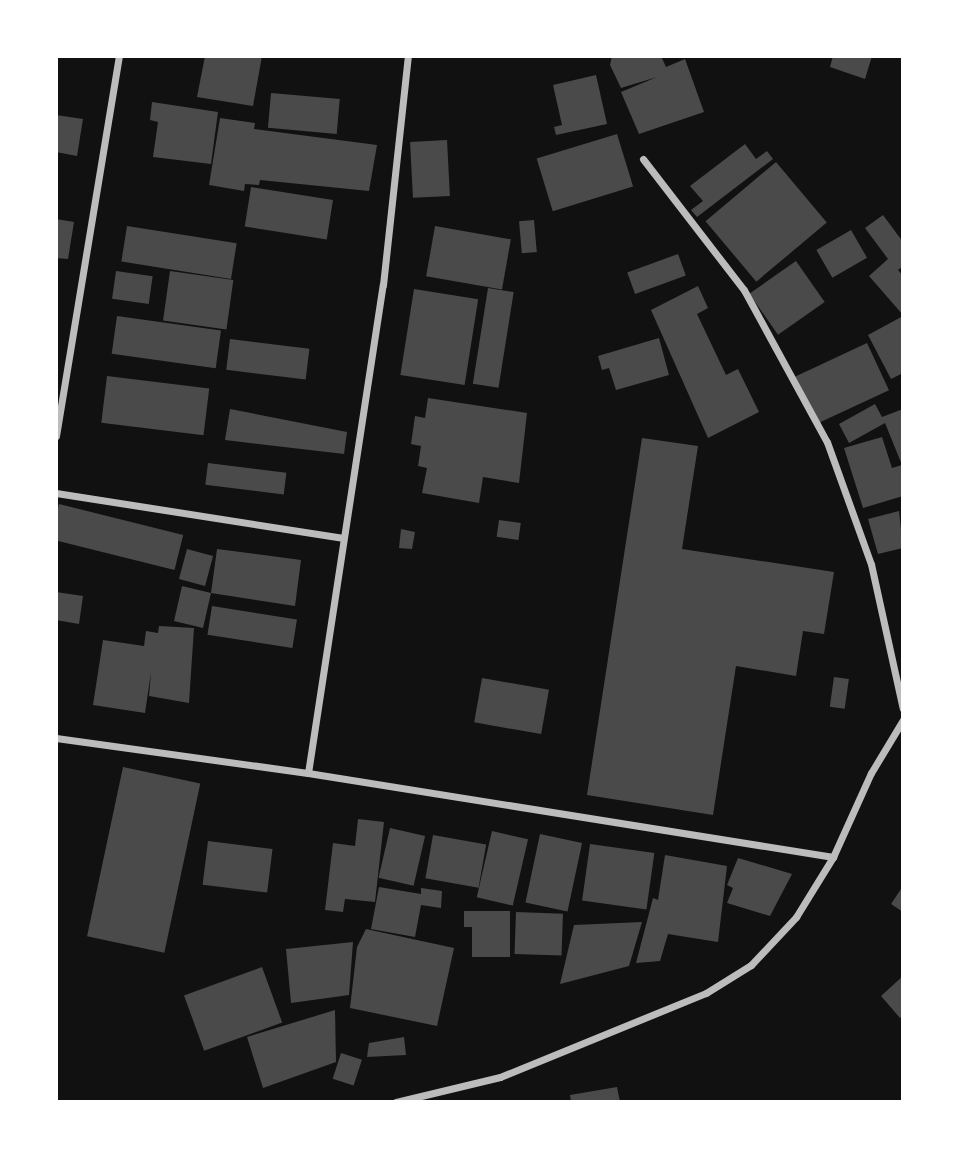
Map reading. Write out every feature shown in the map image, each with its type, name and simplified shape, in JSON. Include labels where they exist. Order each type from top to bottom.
[{"type":"street","points":[[56,436],[119,56]]},
{"type":"street","points":[[308,773],[383,285],[408,56]]},
{"type":"street","points":[[643,159],[744,290],[827,442],[871,564],[903,709]]},
{"type":"street","points":[[56,493],[343,538]]},
{"type":"street","points":[[396,1102],[500,1077],[706,993],[751,965],[796,917],[833,857],[872,774],[903,720]]},
{"type":"street","points":[[56,738],[308,773],[833,857]]},
{"type":"building","points":[[205,56],[262,56],[253,106],[197,97]]},
{"type":"building","points":[[612,56],[661,56],[666,67],[685,59],[704,112],[639,134],[621,92],[657,77],[621,88],[610,65]]},
{"type":"building","points":[[833,56],[872,56],[865,79],[830,67]]},
{"type":"building","points":[[596,75],[607,124],[556,135],[554,127],[562,125],[553,85]]},
{"type":"building","points":[[271,93],[340,99],[337,134],[268,128]]},
{"type":"building","points":[[152,102],[218,112],[211,164],[153,157],[158,122],[150,120]]},
{"type":"building","points":[[56,115],[83,119],[77,156],[56,152]]},
{"type":"building","points":[[220,118],[255,123],[254,129],[377,145],[369,191],[260,180],[259,185],[245,184],[244,191],[209,185]]},
{"type":"building","points":[[617,134],[633,187],[553,211],[537,159]]},
{"type":"building","points":[[447,140],[450,196],[413,198],[410,142]]},
{"type":"building","points":[[745,144],[756,159],[767,151],[773,159],[697,217],[691,210],[703,201],[690,186]]},
{"type":"building","points":[[776,162],[827,223],[756,282],[706,221]]},
{"type":"building","points":[[251,187],[333,200],[327,239],[245,227]]},
{"type":"building","points":[[883,215],[903,242],[903,266],[898,270],[903,276],[903,315],[869,276],[888,259],[865,228]]},
{"type":"building","points":[[56,219],[74,222],[68,259],[56,258]]},
{"type":"building","points":[[534,220],[537,252],[522,253],[519,221]]},
{"type":"building","points":[[127,226],[237,243],[231,279],[121,262]]},
{"type":"building","points":[[435,226],[511,239],[502,290],[426,276]]},
{"type":"building","points":[[851,230],[867,258],[832,278],[816,250]]},
{"type":"building","points":[[678,254],[686,276],[635,294],[627,272]]},
{"type":"building","points":[[796,261],[825,302],[778,335],[749,294]]},
{"type":"building","points":[[116,271],[153,276],[149,304],[112,299]]},
{"type":"building","points":[[170,271],[233,280],[226,329],[163,321]]},
{"type":"building","points":[[698,286],[708,308],[697,314],[726,375],[738,369],[759,412],[708,438],[651,310]]},
{"type":"building","points":[[488,288],[514,292],[499,388],[473,384]]},
{"type":"building","points":[[414,289],[478,299],[465,385],[400,375]]},
{"type":"building","points":[[117,316],[221,331],[216,368],[112,354]]},
{"type":"building","points":[[903,316],[903,373],[891,379],[868,335]]},
{"type":"building","points":[[659,338],[669,375],[616,390],[609,368],[602,370],[598,356]]},
{"type":"building","points":[[230,339],[309,349],[306,380],[226,370]]},
{"type":"building","points":[[867,343],[889,390],[817,424],[795,376]]},
{"type":"building","points":[[107,376],[209,389],[204,435],[101,423]]},
{"type":"building","points":[[428,398],[527,413],[519,483],[483,477],[479,503],[422,493],[427,468],[418,466],[421,446],[411,444],[415,416],[425,418]]},
{"type":"building","points":[[875,404],[882,417],[903,409],[903,496],[863,508],[844,448],[882,437],[892,468],[902,465],[885,423],[849,443],[839,424]]},
{"type":"building","points":[[230,409],[347,432],[344,454],[225,440]]},
{"type":"building","points":[[642,438],[698,446],[682,549],[834,572],[824,634],[803,631],[796,676],[736,666],[713,815],[587,795]]},
{"type":"building","points":[[208,463],[286,473],[284,494],[205,485]]},
{"type":"building","points":[[59,504],[183,535],[174,570],[56,540]]},
{"type":"building","points":[[899,511],[903,548],[878,554],[868,519]]},
{"type":"building","points":[[499,520],[521,523],[518,540],[497,537]]},
{"type":"building","points":[[401,529],[415,532],[412,549],[399,548]]},
{"type":"building","points":[[187,549],[213,556],[205,586],[179,579]]},
{"type":"building","points":[[217,549],[301,560],[295,606],[211,593]]},
{"type":"building","points":[[182,586],[211,593],[203,628],[174,621]]},
{"type":"building","points":[[56,592],[83,596],[79,624],[56,620]]},
{"type":"building","points":[[212,606],[297,619],[292,648],[207,635]]},
{"type":"building","points":[[159,626],[194,628],[189,703],[149,696],[151,672],[145,713],[93,705],[103,640],[144,646],[146,631],[158,633]]},
{"type":"building","points":[[834,677],[849,679],[845,709],[830,707]]},
{"type":"building","points":[[482,678],[549,690],[541,734],[474,722]]},
{"type":"building","points":[[123,767],[200,783],[164,953],[87,936]]},
{"type":"building","points":[[358,819],[384,822],[375,902],[345,899],[343,912],[325,910],[333,843],[355,846]]},
{"type":"building","points":[[390,828],[425,836],[414,886],[379,878]]},
{"type":"building","points":[[492,831],[528,839],[513,906],[477,897]]},
{"type":"building","points":[[540,834],[582,843],[568,911],[525,902]]},
{"type":"building","points":[[433,835],[486,844],[479,888],[425,878]]},
{"type":"building","points":[[208,841],[273,849],[267,893],[203,885]]},
{"type":"building","points":[[590,844],[654,853],[646,909],[582,900]]},
{"type":"building","points":[[665,855],[727,866],[718,942],[668,934],[660,961],[636,963],[653,898],[658,900]]},
{"type":"building","points":[[738,858],[792,874],[770,916],[727,903],[733,888],[727,885]]},
{"type":"building","points":[[903,886],[903,912],[891,904]]},
{"type":"building","points":[[379,887],[421,894],[421,888],[442,891],[441,908],[421,905],[415,937],[371,929]]},
{"type":"building","points":[[464,911],[510,911],[510,957],[472,957],[472,927],[464,927]]},
{"type":"building","points":[[516,912],[563,914],[562,956],[515,954]]},
{"type":"building","points":[[642,922],[629,966],[560,984],[574,925]]},
{"type":"building","points":[[366,929],[454,948],[437,1026],[350,1008],[357,947]]},
{"type":"building","points":[[353,942],[349,995],[291,1003],[286,949]]},
{"type":"building","points":[[262,967],[282,1022],[204,1051],[184,995]]},
{"type":"building","points":[[903,976],[903,1016],[900,1018],[881,996]]},
{"type":"building","points":[[335,1010],[336,1062],[263,1088],[247,1037]]},
{"type":"building","points":[[404,1037],[406,1055],[367,1057],[369,1043]]},
{"type":"building","points":[[341,1053],[362,1060],[354,1085],[333,1079]]},
{"type":"building","points":[[617,1087],[620,1102],[571,1102],[570,1095]]}]
